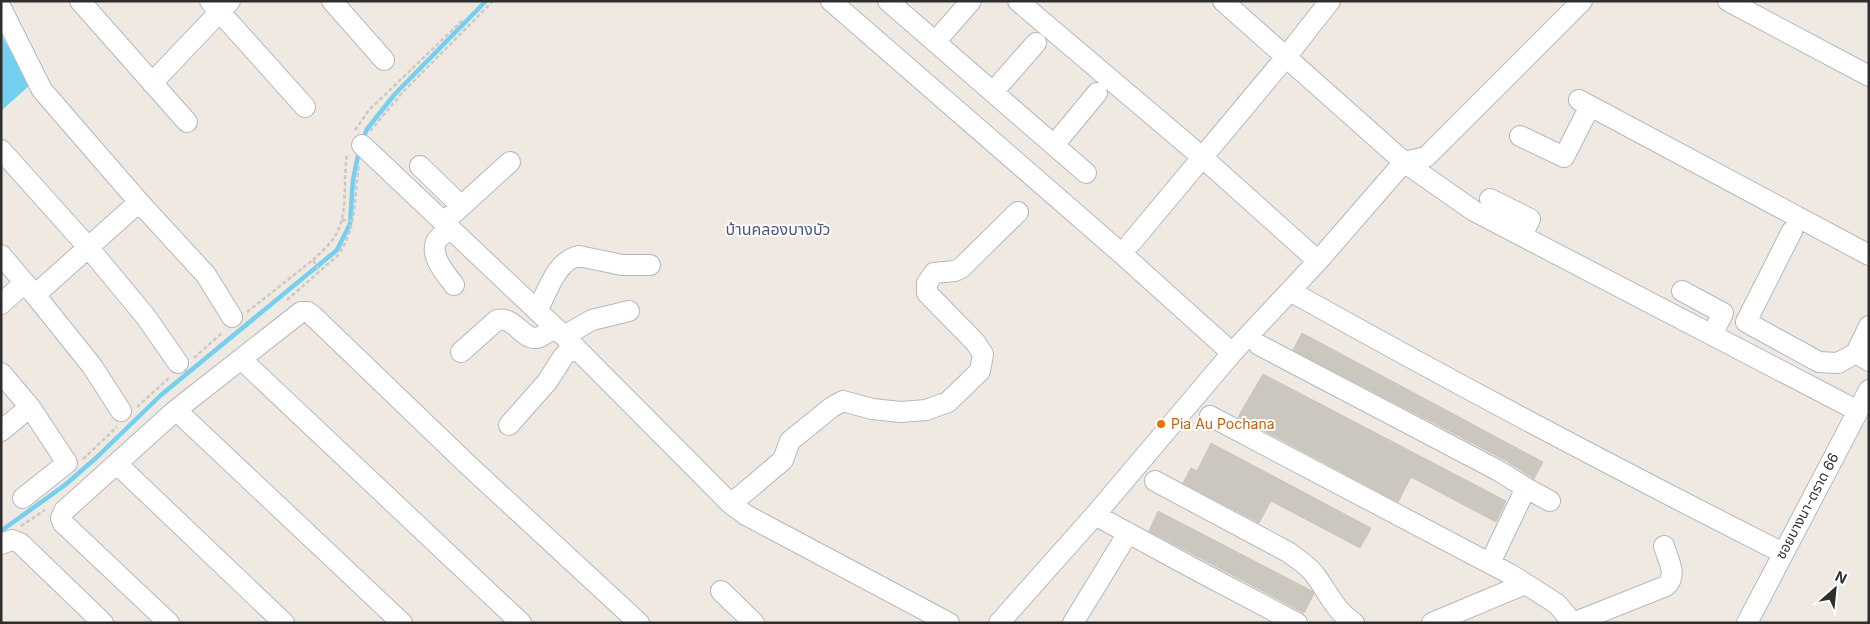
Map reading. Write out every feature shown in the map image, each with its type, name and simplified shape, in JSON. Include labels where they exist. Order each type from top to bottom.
[{"type":"street","points":[[80,1],[187,122]]},
{"type":"street","points":[[332,1],[384,60]]},
{"type":"street","points":[[831,1],[1122,254],[1232,353]]},
{"type":"street","points":[[888,1],[1086,173]]},
{"type":"street","points":[[935,42],[971,1]]},
{"type":"street","points":[[1018,1],[1202,157],[1318,261]]},
{"type":"street","points":[[1224,1],[1404,162],[1474,211],[1858,411]]},
{"type":"street","points":[[1130,244],[1286,57],[1330,1]]},
{"type":"street","points":[[999,623],[1095,515],[1232,353],[1318,261],[1404,162],[1426,157],[1582,1]]},
{"type":"street","points":[[1728,1],[1869,76]]},
{"type":"street","points":[[152,83],[219,4],[305,106]]},
{"type":"street","points":[[1,8],[42,90],[139,202],[206,275],[232,317]]},
{"type":"street","points":[[993,92],[1036,43]]},
{"type":"street","points":[[1054,145],[1097,93]]},
{"type":"street","points":[[1520,136],[1564,157],[1584,103],[1869,255]]},
{"type":"street","points":[[362,145],[564,336],[731,504],[746,515],[949,623]]},
{"type":"street","points":[[1,150],[88,247],[146,317],[178,363]]},
{"type":"street","points":[[454,285],[439,262],[435,250],[436,242],[461,206],[510,162]]},
{"type":"street","points":[[420,166],[461,206]]},
{"type":"street","points":[[1490,199],[1530,219],[1522,236]]},
{"type":"street","points":[[1,304],[30,289],[88,247],[139,202]]},
{"type":"street","points":[[731,504],[783,460],[790,441],[837,404],[843,401],[872,409],[900,412],[926,410],[948,402],[980,371],[983,354],[975,342],[927,293],[927,283],[934,273],[955,271],[961,268],[1018,212]]},
{"type":"street","points":[[1792,230],[1746,322],[1820,362],[1838,363],[1862,357],[1869,326]]},
{"type":"street","points":[[1,255],[92,366],[121,411]]},
{"type":"street","points":[[537,311],[559,270],[572,257],[579,256],[622,265],[650,265]]},
{"type":"street","points":[[1290,291],[1418,363],[1783,553]]},
{"type":"street","points":[[1682,291],[1723,313],[1712,335]]},
{"type":"street","points":[[461,352],[497,320],[509,321],[530,337],[536,338],[564,336],[592,320],[629,311]]},
{"type":"street","points":[[169,623],[63,523],[60,518],[64,511],[176,410],[296,314],[308,312],[639,623]]},
{"type":"street","points":[[509,425],[546,382],[563,357],[564,336]]},
{"type":"street","points":[[1258,345],[1499,471],[1550,501]]},
{"type":"street","points":[[241,359],[521,623]]},
{"type":"street","points":[[1,373],[30,407],[68,463],[23,498]]},
{"type":"street","name":"ซอยบางนา-ตราด 66","points":[[1746,623],[1869,390]]},
{"type":"street","points":[[1,431],[30,407]]},
{"type":"street","points":[[176,410],[402,623]]},
{"type":"street","points":[[1210,416],[1490,563],[1557,604],[1573,623],[1666,586],[1671,582],[1673,574],[1664,546]]},
{"type":"street","points":[[117,464],[284,623]]},
{"type":"street","points":[[1155,481],[1295,557],[1314,573],[1335,606],[1354,623]]},
{"type":"street","points":[[1490,563],[1526,488]]},
{"type":"street","points":[[1095,515],[1297,623]]},
{"type":"street","points":[[1073,623],[1128,533]]},
{"type":"street","points":[[8,538],[20,543],[103,623]]},
{"type":"street","points":[[1441,621],[1525,584]]},
{"type":"street","points":[[721,591],[754,623]]},
{"type":"path","points":[[285,302],[338,255],[349,238],[362,145],[368,133],[402,93],[493,1]]},
{"type":"path","points":[[342,220],[352,221]]},
{"type":"path","points":[[8,538],[52,505]]},
{"type":"water","points":[[1,35],[31,84],[1,111]]},
{"type":"building","points":[[1302,333],[1543,462],[1534,479],[1505,460],[1293,350]]},
{"type":"building","points":[[1263,374],[1506,501],[1496,522],[1411,477],[1398,502],[1238,417]]},
{"type":"building","points":[[1211,443],[1371,528],[1360,548],[1271,501],[1259,523],[1183,483],[1191,468],[1197,471]]},
{"type":"building","points":[[1158,511],[1312,591],[1314,594],[1304,613],[1149,531]]},
{"type":"waterway","points":[[363,139],[367,129],[394,95],[486,1]]},
{"type":"waterway","points":[[1,531],[65,485],[161,395],[337,250],[350,224],[353,180],[359,151]]},
{"type":"place","name":"Pia Au Pochana","points":[[1161,424]]},
{"type":"district","name":"บ้านคลองบางบัว","points":[[778,229]]}]
